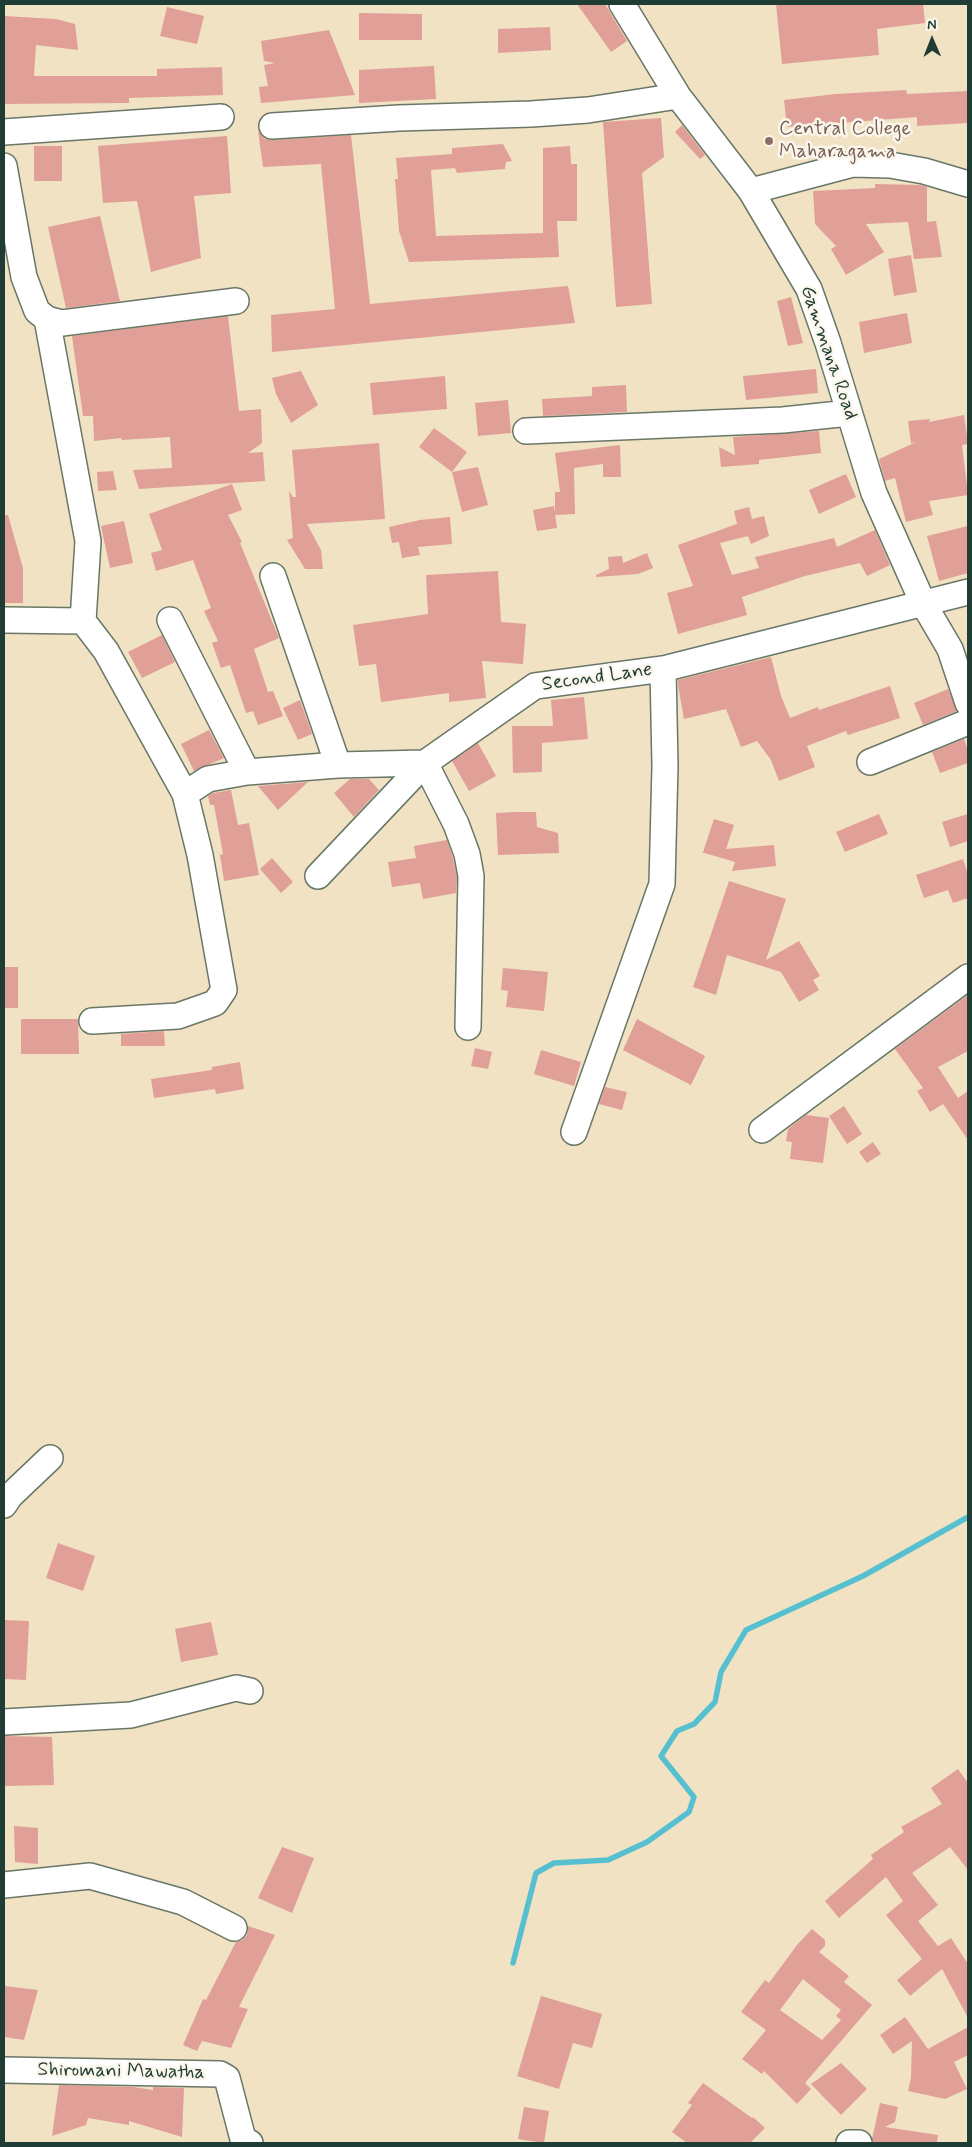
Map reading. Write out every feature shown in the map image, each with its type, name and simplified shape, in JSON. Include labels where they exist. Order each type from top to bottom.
[{"type":"street","name":"Gammana Road","points":[[622,4],[678,96],[751,191],[809,289],[874,493],[923,603],[950,649],[968,703]]},
{"type":"street","points":[[272,126],[399,118],[531,114],[588,110],[678,96]]},
{"type":"street","points":[[4,132],[221,117]]},
{"type":"street","points":[[751,191],[853,164],[890,165],[968,184]]},
{"type":"street","points":[[4,166],[24,277],[37,310],[47,319],[62,323],[236,301]]},
{"type":"street","points":[[47,319],[88,541],[83,621],[106,651],[185,794],[200,855],[224,990],[215,1003],[178,1016],[92,1021]]},
{"type":"street","points":[[526,431],[595,430],[655,425],[783,420],[849,413]]},
{"type":"street","points":[[273,576],[338,765]]},
{"type":"street","name":"Second Lane","points":[[318,876],[425,763],[535,686],[662,669],[968,592]]},
{"type":"street","points":[[4,620],[83,621]]},
{"type":"street","points":[[170,620],[247,772]]},
{"type":"street","points":[[574,1132],[662,884],[665,766],[662,669]]},
{"type":"street","points":[[870,762],[968,722]]},
{"type":"street","points":[[185,794],[208,779],[247,772],[338,765],[425,763],[456,824],[467,854],[471,876],[468,1027]]},
{"type":"street","points":[[762,1130],[968,977]]},
{"type":"street","points":[[4,1505],[10,1496],[50,1458]]},
{"type":"street","points":[[4,1722],[132,1715],[236,1688],[250,1691]]},
{"type":"street","points":[[4,1885],[90,1876],[183,1902],[234,1928]]},
{"type":"street","name":"Shiromani Mawatha","points":[[4,2070],[220,2074],[227,2078],[243,2139],[250,2143]]},
{"type":"street","points":[[849,2143],[859,2143]]},
{"type":"building","points":[[577,4],[605,4],[627,41],[611,52]]},
{"type":"building","points":[[776,4],[923,4],[925,23],[877,29],[879,55],[782,64]]},
{"type":"building","points":[[167,7],[204,16],[197,44],[160,36]]},
{"type":"building","points":[[359,13],[422,14],[422,40],[359,40]]},
{"type":"building","points":[[4,16],[56,19],[75,24],[78,50],[36,45],[34,76],[157,76],[157,69],[222,67],[223,95],[129,98],[129,103],[4,104]]},
{"type":"building","points":[[550,27],[551,50],[498,53],[498,29]]},
{"type":"building","points":[[329,30],[355,95],[261,103],[259,87],[268,86],[264,65],[275,63],[264,61],[261,41]]},
{"type":"building","points":[[434,66],[436,99],[359,103],[359,70]]},
{"type":"building","points":[[906,90],[907,94],[968,91],[968,123],[917,126],[917,117],[787,127],[784,100],[836,94]]},
{"type":"building","points":[[661,118],[664,157],[642,173],[652,304],[616,307],[603,122]]},
{"type":"building","points":[[682,125],[705,155],[700,159],[675,132]]},
{"type":"building","points":[[258,131],[265,139],[273,140],[351,135],[370,304],[568,286],[575,323],[272,352],[271,315],[335,309],[321,164],[263,167]]},
{"type":"building","points":[[227,136],[231,193],[194,196],[201,258],[151,272],[137,201],[103,203],[98,146]]},
{"type":"building","points":[[503,144],[512,161],[506,162],[505,169],[457,173],[455,168],[431,170],[436,236],[543,233],[543,148],[570,146],[571,164],[577,164],[577,221],[557,221],[559,257],[409,262],[399,231],[395,179],[398,179],[396,158],[452,154],[452,148]]},
{"type":"building","points":[[34,146],[62,146],[62,181],[34,181]]},
{"type":"building","points":[[875,184],[920,185],[927,187],[927,222],[936,221],[942,257],[914,259],[908,222],[866,224],[884,252],[846,275],[831,249],[836,246],[815,224],[813,191],[875,188]]},
{"type":"building","points":[[100,216],[120,301],[66,308],[48,227]]},
{"type":"building","points":[[911,255],[917,292],[894,296],[888,259]]},
{"type":"building","points":[[791,297],[803,343],[788,346],[777,301]]},
{"type":"building","points":[[907,313],[912,343],[864,353],[859,322]]},
{"type":"building","points":[[228,316],[239,411],[261,409],[262,443],[248,453],[263,452],[265,481],[139,489],[133,470],[172,468],[170,437],[122,440],[121,438],[94,441],[93,416],[83,416],[72,336]]},
{"type":"building","points":[[816,369],[818,393],[746,400],[743,376]]},
{"type":"building","points":[[301,371],[318,405],[291,423],[276,394],[272,378]]},
{"type":"building","points":[[445,376],[447,409],[373,415],[370,383]]},
{"type":"building","points":[[626,385],[627,412],[543,416],[542,399],[592,396],[592,387]]},
{"type":"building","points":[[508,400],[511,433],[478,436],[475,403]]},
{"type":"building","points":[[964,415],[968,444],[962,445],[968,495],[929,501],[933,515],[906,522],[895,478],[885,481],[879,459],[916,442],[911,443],[908,421],[930,419],[929,422]]},
{"type":"building","points":[[434,428],[467,452],[452,472],[419,447]]},
{"type":"building","points":[[819,431],[821,453],[759,460],[759,464],[721,467],[719,447],[735,455],[733,437]]},
{"type":"building","points":[[379,443],[385,519],[307,524],[321,550],[323,569],[305,569],[287,540],[293,538],[289,491],[293,497],[296,497],[292,450]]},
{"type":"building","points":[[620,445],[621,477],[603,477],[603,464],[574,468],[575,514],[555,515],[555,492],[560,492],[555,453]]},
{"type":"building","points":[[478,467],[488,505],[462,512],[452,472]]},
{"type":"building","points":[[113,471],[117,490],[98,491],[97,472]]},
{"type":"building","points":[[846,474],[856,497],[819,514],[809,490]]},
{"type":"building","points":[[232,484],[242,510],[228,515],[242,542],[240,543],[279,638],[254,649],[268,692],[273,691],[283,716],[258,725],[253,711],[246,713],[230,665],[221,668],[212,643],[218,641],[204,611],[211,608],[193,560],[156,571],[151,553],[162,550],[149,514]]},
{"type":"building","points":[[554,506],[557,528],[537,531],[533,510]]},
{"type":"building","points":[[749,507],[752,519],[764,516],[769,536],[751,544],[748,536],[720,543],[732,575],[759,568],[755,557],[834,538],[837,547],[875,530],[890,565],[867,576],[860,563],[805,576],[742,597],[747,615],[678,634],[667,593],[693,586],[678,545],[737,524],[734,511]]},
{"type":"building","points":[[4,515],[8,515],[23,568],[23,603],[4,603]]},
{"type":"building","points":[[450,517],[452,544],[418,547],[420,555],[402,558],[399,542],[392,543],[389,527],[420,520]]},
{"type":"building","points":[[124,521],[133,563],[110,568],[101,526]]},
{"type":"building","points":[[968,526],[968,573],[939,581],[927,536]]},
{"type":"building","points":[[647,553],[653,568],[638,574],[596,577],[596,575],[609,569],[608,557],[622,556],[623,563]]},
{"type":"building","points":[[498,571],[501,622],[526,624],[523,664],[482,661],[486,698],[449,702],[449,693],[381,702],[376,664],[359,666],[353,625],[428,614],[426,575]]},
{"type":"building","points":[[162,635],[175,662],[142,678],[128,652]]},
{"type":"building","points":[[771,657],[781,696],[790,718],[818,707],[819,710],[890,686],[900,718],[848,735],[846,731],[807,746],[815,767],[779,781],[771,760],[757,741],[741,747],[726,709],[684,719],[678,685],[678,680]]},
{"type":"building","points":[[948,689],[957,711],[923,725],[914,703]]},
{"type":"building","points":[[584,697],[588,739],[542,743],[542,772],[513,773],[512,726],[553,726],[551,700]]},
{"type":"building","points":[[300,700],[312,734],[298,740],[283,708]]},
{"type":"building","points":[[209,730],[224,758],[194,771],[181,744]]},
{"type":"building","points":[[964,739],[968,751],[968,763],[940,773],[932,752]]},
{"type":"building","points":[[478,743],[496,776],[469,791],[452,761]]},
{"type":"building","points":[[350,779],[369,779],[379,790],[354,817],[334,793]]},
{"type":"building","points":[[308,782],[278,810],[258,786]]},
{"type":"building","points":[[231,790],[238,825],[249,823],[259,875],[224,881],[220,855],[223,854],[214,805],[210,805],[208,796],[213,793]]},
{"type":"building","points":[[536,812],[537,827],[558,833],[559,853],[498,855],[496,813]]},
{"type":"building","points":[[879,814],[888,834],[845,852],[836,832]]},
{"type":"building","points":[[968,814],[968,841],[950,847],[942,822]]},
{"type":"building","points":[[714,819],[734,825],[726,849],[774,845],[776,866],[732,871],[735,862],[701,852],[703,852]]},
{"type":"building","points":[[447,840],[457,877],[456,893],[423,899],[420,883],[392,887],[388,862],[416,858],[414,846]]},
{"type":"building","points":[[272,858],[293,882],[281,893],[260,869]]},
{"type":"building","points":[[963,859],[968,874],[968,898],[953,903],[948,890],[924,898],[916,875]]},
{"type":"building","points":[[729,881],[786,899],[766,960],[799,941],[820,976],[813,980],[819,990],[799,1002],[781,972],[727,955],[716,995],[693,987]]},
{"type":"building","points":[[4,967],[18,967],[18,1008],[4,1008]]},
{"type":"building","points":[[503,968],[548,972],[544,1011],[506,1007],[508,991],[501,990]]},
{"type":"building","points":[[968,995],[968,1051],[938,1067],[958,1098],[968,1091],[968,1140],[943,1104],[930,1112],[917,1091],[923,1088],[895,1049]]},
{"type":"building","points":[[21,1019],[78,1019],[79,1054],[21,1054]]},
{"type":"building","points":[[637,1019],[705,1056],[691,1085],[623,1050]]},
{"type":"building","points":[[164,1031],[165,1046],[121,1046],[121,1034]]},
{"type":"building","points":[[475,1048],[492,1052],[488,1069],[471,1066]]},
{"type":"building","points":[[541,1050],[581,1062],[574,1086],[534,1074]]},
{"type":"building","points":[[240,1062],[244,1089],[216,1094],[215,1089],[154,1098],[151,1079],[212,1070],[212,1067]]},
{"type":"building","points":[[605,1087],[627,1092],[622,1110],[599,1104]]},
{"type":"building","points":[[844,1106],[862,1134],[847,1144],[829,1116]]},
{"type":"building","points":[[806,1115],[829,1118],[823,1163],[790,1159],[792,1142],[786,1141],[788,1129]]},
{"type":"building","points":[[873,1142],[881,1154],[867,1163],[859,1152]]},
{"type":"building","points":[[58,1543],[95,1556],[83,1591],[46,1578]]},
{"type":"building","points":[[4,1620],[29,1621],[26,1680],[4,1679]]},
{"type":"building","points":[[211,1622],[218,1655],[181,1662],[175,1629]]},
{"type":"building","points":[[4,1736],[52,1737],[54,1785],[4,1786]]},
{"type":"building","points":[[958,1769],[968,1783],[968,1870],[950,1847],[912,1873],[938,1905],[918,1921],[938,1946],[951,1938],[968,1964],[968,2018],[942,1969],[910,1996],[897,1980],[922,1959],[886,1915],[903,1901],[886,1877],[839,1918],[825,1901],[873,1859],[871,1855],[904,1832],[901,1827],[942,1804],[931,1788]]},
{"type":"building","points":[[14,1826],[38,1828],[38,1864],[15,1862]]},
{"type":"building","points":[[282,1847],[314,1858],[292,1913],[258,1898]]},
{"type":"building","points":[[248,1926],[275,1935],[239,2007],[248,2009],[231,2048],[202,2041],[197,2051],[183,2045],[203,1999],[206,2000],[236,1942],[242,1940],[247,1935]]},
{"type":"building","points":[[812,1929],[825,1940],[825,1946],[819,1952],[849,1976],[844,1982],[872,2005],[805,2083],[811,2089],[797,2104],[764,2071],[762,2074],[742,2059],[766,2030],[741,2012],[765,1980],[769,1983],[797,1945]],"holes":[[[803,1979],[841,2010],[836,2016],[841,2020],[822,2040],[780,2010]]]},
{"type":"building","points":[[4,1986],[38,1990],[24,2040],[4,2037]]},
{"type":"building","points":[[541,1996],[602,2014],[592,2048],[573,2043],[559,2089],[517,2076]]},
{"type":"building","points":[[905,2017],[928,2049],[968,2027],[968,2055],[954,2062],[967,2089],[945,2099],[908,2091],[911,2078],[912,2041],[893,2054],[880,2035]]},
{"type":"building","points":[[841,2063],[867,2089],[841,2115],[811,2084]]},
{"type":"building","points":[[703,2083],[753,2117],[765,2128],[750,2143],[687,2143],[672,2132],[692,2105],[688,2103]]},
{"type":"building","points":[[59,2085],[133,2087],[153,2090],[153,2087],[184,2088],[182,2137],[129,2121],[129,2125],[88,2118],[86,2125],[52,2136]]},
{"type":"building","points":[[880,2103],[898,2107],[895,2122],[885,2127],[938,2135],[937,2143],[873,2143],[872,2139]]},
{"type":"building","points":[[524,2107],[549,2111],[544,2143],[518,2139]]},
{"type":"waterway","points":[[513,1963],[536,1873],[554,1863],[608,1860],[647,1842],[689,1812],[694,1797],[661,1756],[677,1731],[694,1724],[715,1702],[721,1672],[746,1630],[863,1576],[968,1517]]},
{"type":"place","name":"Central College Maharagama","points":[[769,141]]}]
